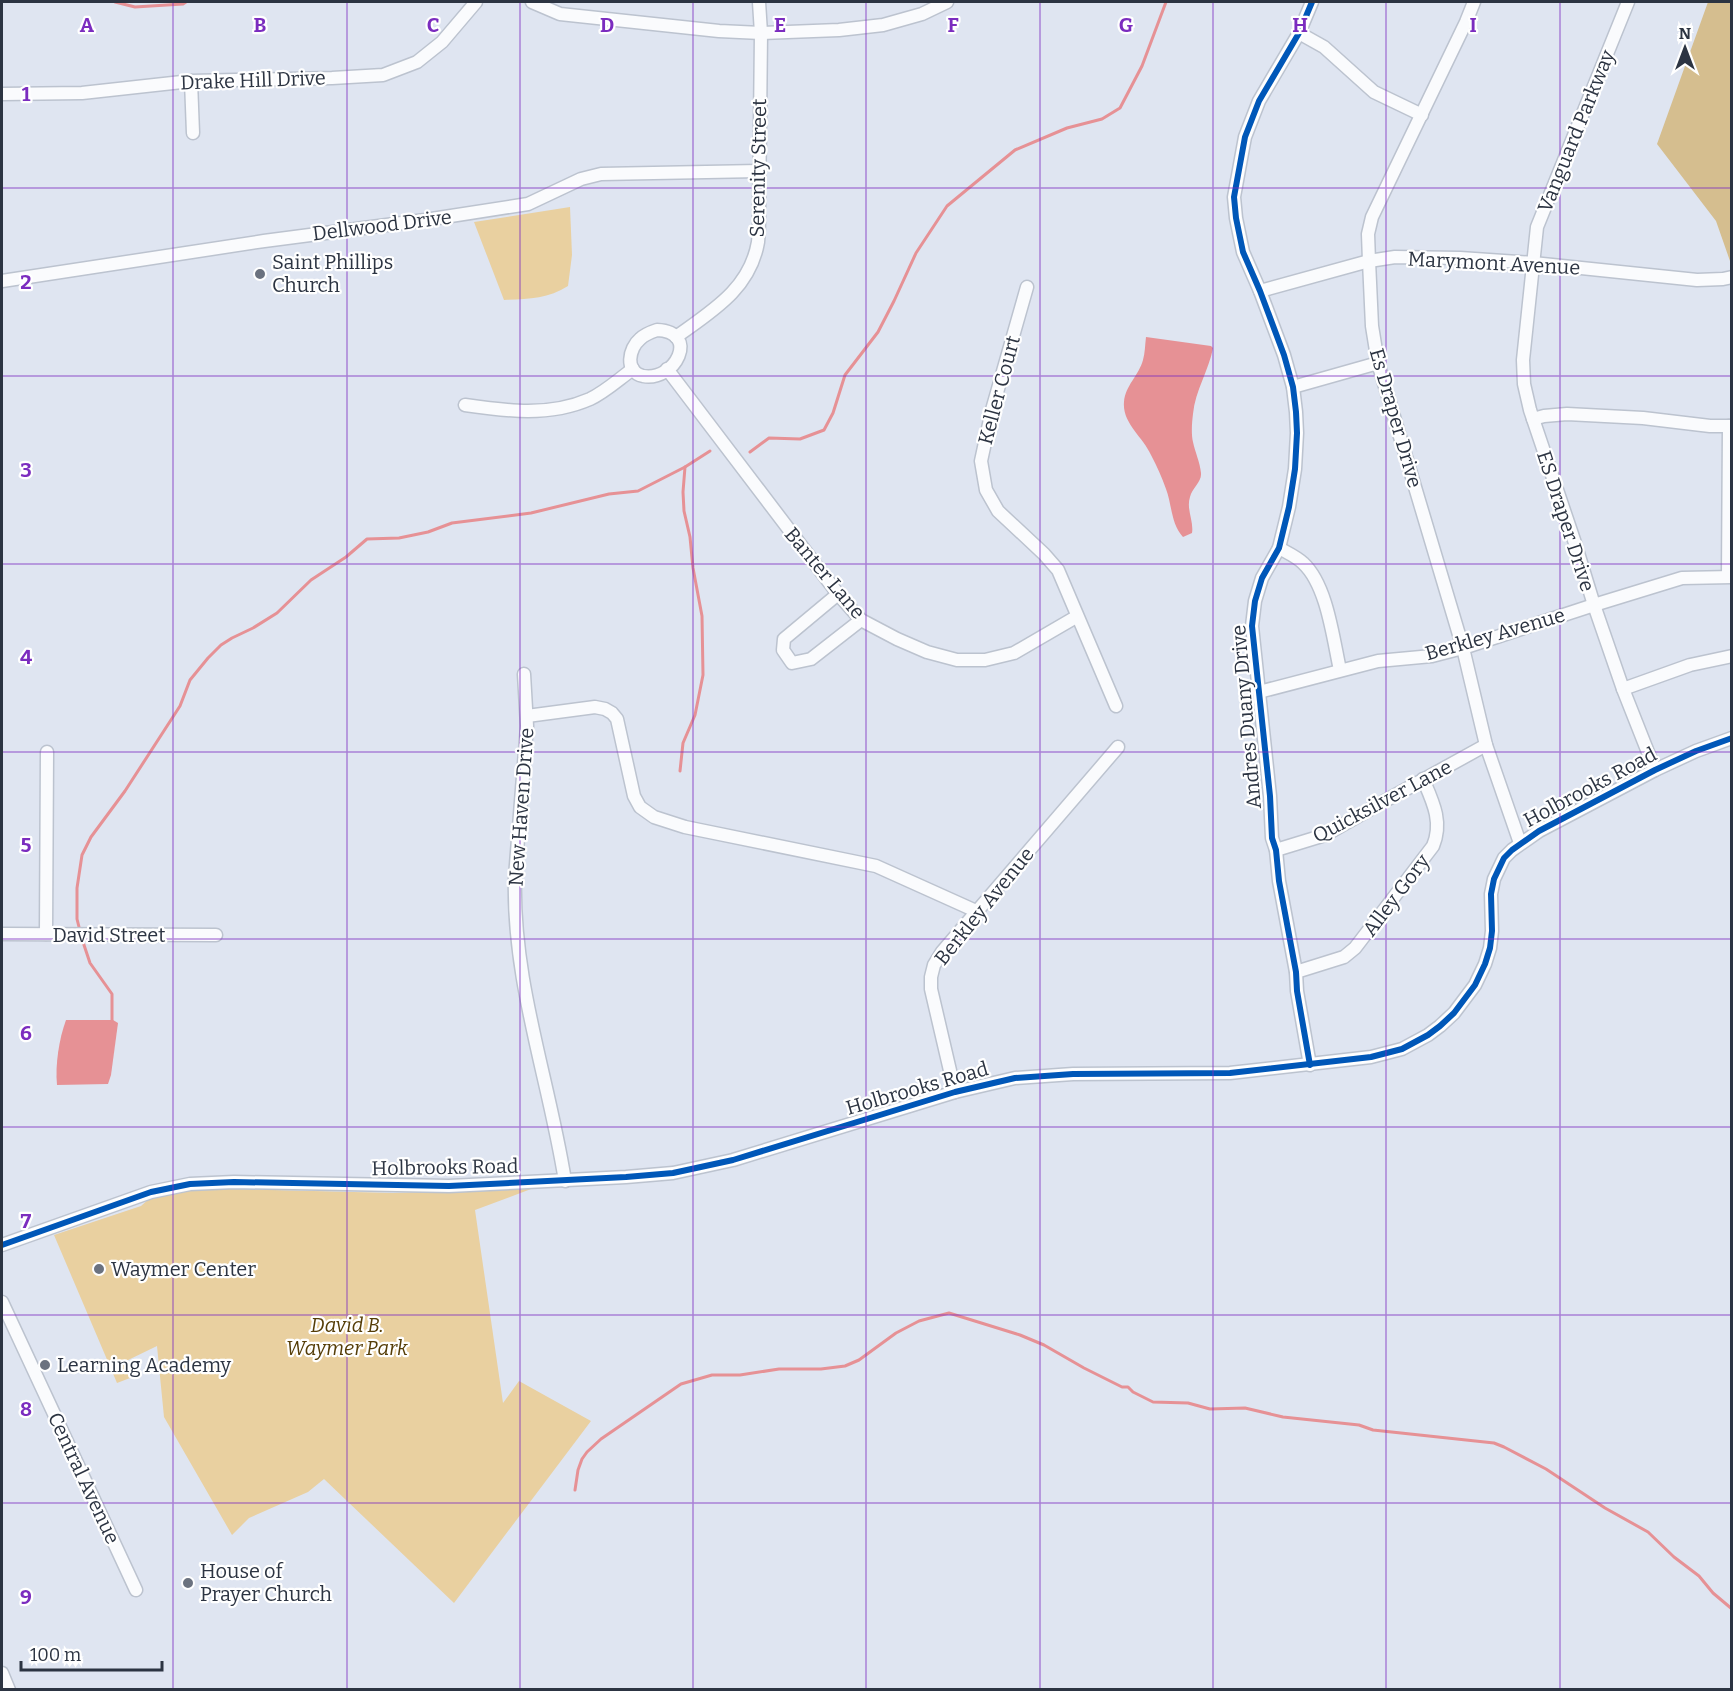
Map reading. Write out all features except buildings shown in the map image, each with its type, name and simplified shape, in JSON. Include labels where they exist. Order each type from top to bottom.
[{"type":"street","name":"Drake Hill Drive","points":[[2,94],[82,93],[191,81],[383,75],[417,62],[442,42],[476,2]]},
{"type":"street","points":[[532,2],[560,14],[696,29],[760,33],[839,30],[883,25],[922,14],[947,2]]},
{"type":"street","name":"Serenity Street","points":[[676,336],[727,299],[750,268],[758,243],[759,2]]},
{"type":"street","name":"Andres Duany Drive","points":[[1310,1065],[1279,881],[1276,850],[1272,838],[1270,796],[1252,626],[1255,601],[1262,579],[1279,548],[1289,507],[1295,469],[1297,434],[1293,387],[1284,355],[1243,252],[1234,197],[1245,137],[1258,101],[1299,33],[1312,2]]},
{"type":"street","name":"Es Draper Drive","points":[[1474,2],[1422,116],[1372,217],[1368,234],[1372,326],[1378,363],[1462,648],[1486,745],[1520,843]]},
{"type":"street","name":"Vanguard Parkway","points":[[1533,263],[1537,227],[1628,2]]},
{"type":"street","points":[[1299,33],[1324,47],[1374,92],[1422,116]]},
{"type":"street","points":[[191,81],[193,133]]},
{"type":"street","name":"Dellwood Drive","points":[[2,281],[528,204],[581,179],[601,174],[759,171]]},
{"type":"street","name":"Marymont Avenue","points":[[1260,291],[1369,261],[1406,257],[1533,263],[1711,281],[1731,277]]},
{"type":"street","name":"ES Draper Drive","points":[[1533,263],[1523,360],[1524,384],[1533,419],[1594,605],[1623,689],[1655,770]]},
{"type":"street","name":"Keller Court","points":[[1028,287],[992,410],[981,461],[986,490],[998,511],[1058,570],[1116,706]]},
{"type":"street","points":[[657,330],[670,332],[676,336],[680,354],[667,369],[661,373],[646,376],[633,369],[630,357],[640,338],[657,330]]},
{"type":"street","points":[[1293,387],[1378,363]]},
{"type":"street","points":[[465,405],[519,412],[573,405],[591,398],[633,369]]},
{"type":"street","name":"Banter Lane","points":[[667,369],[838,594],[861,620],[927,652],[957,660],[985,660],[1014,653],[1077,617]]},
{"type":"street","points":[[1533,419],[1567,414],[1730,426],[1730,577]]},
{"type":"street","points":[[1279,548],[1303,562],[1317,583],[1325,602],[1340,670]]},
{"type":"street","name":"Berkley Avenue","points":[[1259,692],[1378,661],[1432,656],[1462,648],[1682,579],[1730,577]]},
{"type":"street","points":[[838,594],[784,639],[783,650],[792,663],[811,659],[861,620]]},
{"type":"street","points":[[1623,689],[1690,665],[1731,656]]},
{"type":"street","points":[[524,674],[527,716]]},
{"type":"street","name":"New Haven Drive","points":[[565,1181],[524,988],[516,937],[515,878],[527,716],[595,707],[612,713],[619,724],[634,796],[640,807],[654,817],[685,827],[876,866],[976,911]]},
{"type":"street","name":"Holbrooks Road","points":[[2,1245],[151,1192],[190,1184],[234,1182],[442,1186],[626,1178],[698,1169],[955,1092],[1015,1078],[1130,1073],[1206,1075],[1371,1057],[1402,1049],[1428,1035],[1454,1013],[1475,985],[1485,964],[1491,937],[1491,894],[1494,879],[1504,858],[1520,843],[1539,831],[1655,770],[1731,738]]},
{"type":"street","name":"Quicksilver Lane","points":[[1276,850],[1325,835],[1486,745]]},
{"type":"street","name":"Berkley Avenue","points":[[955,1092],[931,989],[934,966],[976,911],[1118,747]]},
{"type":"street","points":[[46,934],[47,752]]},
{"type":"street","name":"Alley Gory","points":[[1296,972],[1344,957],[1355,948],[1433,846],[1438,835],[1438,820],[1424,779]]},
{"type":"street","name":"David Street","points":[[2,934],[216,935]]},
{"type":"street","name":"Central Avenue","points":[[2,1302],[136,1590]]},
{"type":"street","points":[[2,1673],[9,1689]]},
{"type":"green space","points":[[570,207],[572,255],[568,286],[545,296],[504,300],[474,222]]},
{"type":"green space","name":"David B. Waymer Park","points":[[194,1189],[393,1193],[531,1189],[475,1210],[503,1403],[519,1381],[591,1421],[454,1603],[324,1479],[308,1492],[249,1518],[232,1535],[164,1417],[157,1346],[124,1362],[130,1378],[117,1383],[54,1235],[141,1206],[150,1198]]},
{"type":"shaded area","points":[[1708,2],[1731,2],[1732,260],[1730,261],[1716,221],[1657,144]]},
{"type":"shaded area","points":[[1146,337],[1213,348],[1194,405],[1192,435],[1201,476],[1189,502],[1192,533],[1183,537],[1176,526],[1166,489],[1157,468],[1124,410],[1125,396],[1143,360]]},
{"type":"shaded area","points":[[66,1020],[113,1020],[118,1023],[108,1084],[57,1085],[58,1052]]},
{"type":"waterway","points":[[115,2],[135,7],[186,2]]},
{"type":"waterway","points":[[750,452],[769,438],[800,439],[824,430],[833,413],[845,375],[878,332],[916,253],[947,206],[1015,150],[1067,128],[1102,119],[1120,108],[1142,66],[1166,2]]},
{"type":"waterway","points":[[79,927],[77,888],[82,855],[91,837],[125,791],[180,706],[190,680],[221,645],[277,613],[311,580],[346,557],[367,539],[399,538],[428,532],[452,523],[531,513],[609,494],[638,491],[685,467],[710,451]]},
{"type":"waterway","points":[[680,771],[683,743],[695,715],[703,675],[702,616],[684,511],[685,467]]},
{"type":"waterway","points":[[83,942],[90,963],[112,994],[112,1021]]},
{"type":"waterway","points":[[575,1490],[578,1470],[587,1452],[601,1439],[681,1384],[712,1375],[740,1375],[779,1369],[821,1369],[845,1366],[859,1360],[896,1333],[919,1321],[949,1313],[1020,1335],[1044,1345],[1084,1368],[1122,1387],[1128,1387],[1153,1402],[1188,1403],[1210,1409],[1245,1408],[1283,1417],[1359,1425],[1373,1430],[1494,1443],[1546,1469],[1605,1508],[1648,1532],[1674,1557],[1699,1576],[1713,1593],[1732,1609]]},
{"type":"cycle path","points":[[1310,1065],[1279,881],[1276,850],[1272,838],[1270,796],[1252,626],[1255,601],[1262,578],[1279,548],[1289,507],[1295,469],[1296,412],[1293,387],[1284,355],[1243,252],[1234,197],[1245,137],[1259,101],[1299,33],[1312,2]]},
{"type":"cycle path","points":[[2,1245],[151,1192],[190,1184],[234,1182],[449,1186],[673,1173],[733,1160],[955,1092],[1015,1078],[1073,1074],[1230,1073],[1371,1057],[1402,1049],[1440,1026],[1454,1013],[1475,985],[1490,948],[1491,894],[1494,879],[1504,858],[1512,850],[1539,831],[1655,770],[1696,751],[1732,738]]},
{"type":"place","name":"Saint Phillips Church","points":[[260,274]]},
{"type":"place","name":"Waymer Center","points":[[99,1269]]},
{"type":"place","name":"Learning Academy","points":[[45,1365]]},
{"type":"place","name":"House of Prayer Church","points":[[188,1583]]}]
